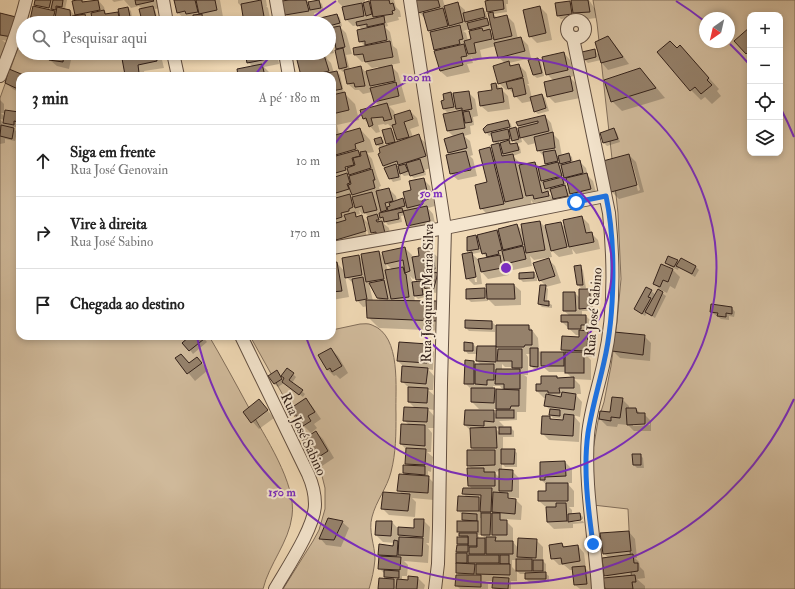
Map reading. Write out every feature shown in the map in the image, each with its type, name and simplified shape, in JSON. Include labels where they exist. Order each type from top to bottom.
[{"type":"street","points":[[22,16],[26,0]]},
{"type":"street","points":[[163,0],[166,16]]},
{"type":"street","points":[[276,0],[279,16]]},
{"type":"street","name":"Rua Joaquim Maria Silva","points":[[410,0],[445,228],[440,384],[439,527],[435,589]]},
{"type":"street","points":[[0,76],[16,37]]},
{"type":"street","name":"Rua José Sabino","points":[[573,38],[606,196],[611,232],[613,280],[609,335],[604,362],[592,407],[588,434],[587,470],[589,506],[598,589]]},
{"type":"street","points":[[175,60],[177,72]]},
{"type":"street","points":[[286,60],[288,72]]},
{"type":"street","points":[[336,247],[445,228],[606,196]]},
{"type":"street","name":"Rua José Sabino","points":[[243,340],[308,474],[314,495],[315,503],[312,522],[296,554],[275,589]]},
{"type":"shaded area","points":[[593,0],[795,0],[795,589],[632,589],[628,509],[593,505],[592,456],[598,421],[604,402],[611,366],[621,279],[618,213],[597,23]]},
{"type":"shaded area","points":[[16,53],[16,60],[130,60],[133,72],[16,72],[16,340],[211,340],[271,446],[290,489],[292,516],[290,526],[263,589],[0,589],[0,98]]},
{"type":"shaded area","points":[[360,324],[372,325],[382,331],[388,340],[393,351],[395,364],[396,429],[394,458],[389,478],[376,505],[371,522],[375,559],[373,571],[369,589],[283,589],[319,530],[325,509],[325,488],[320,468],[304,433],[252,340],[336,340],[336,329]]},
{"type":"building","points":[[35,0],[51,0],[49,8],[34,5]]},
{"type":"building","points":[[53,0],[63,0],[62,7],[56,6],[56,10],[51,9]]},
{"type":"building","points":[[82,0],[82,2],[98,0],[100,10],[75,15],[72,1]]},
{"type":"building","points":[[135,0],[153,0],[154,1],[136,5]]},
{"type":"building","points":[[174,0],[195,0],[198,12],[186,14],[185,11],[177,13]]},
{"type":"building","points":[[196,0],[215,0],[217,10],[199,14]]},
{"type":"building","points":[[261,0],[264,16],[243,16],[241,4]]},
{"type":"building","points":[[306,0],[309,11],[285,15],[282,1]]},
{"type":"building","points":[[319,0],[321,8],[310,10],[308,2]]},
{"type":"building","points":[[370,0],[389,0],[390,4],[393,3],[395,10],[392,11],[393,14],[373,17]]},
{"type":"building","points":[[414,0],[438,0],[440,7],[418,13]]},
{"type":"building","points":[[503,0],[504,9],[487,12],[485,1]]},
{"type":"building","points":[[571,0],[588,0],[590,12],[573,13]]},
{"type":"building","points":[[369,1],[372,14],[366,16],[363,3]]},
{"type":"building","points":[[570,1],[572,14],[557,16],[555,3]]},
{"type":"building","points":[[458,2],[463,22],[449,26],[444,6]]},
{"type":"building","points":[[362,3],[364,16],[345,20],[342,7]]},
{"type":"building","points":[[33,6],[55,11],[54,16],[31,16]]},
{"type":"building","points":[[153,6],[156,16],[141,16],[139,9]]},
{"type":"building","points":[[540,6],[546,33],[529,37],[523,10]]},
{"type":"building","points":[[57,7],[70,10],[70,16],[55,16]]},
{"type":"building","points":[[128,7],[130,16],[120,16],[118,9]]},
{"type":"building","points":[[443,8],[448,26],[428,31],[423,13]]},
{"type":"building","points":[[483,8],[485,17],[465,22],[463,13]]},
{"type":"building","points":[[104,10],[105,14],[118,12],[119,16],[92,16],[91,13]]},
{"type":"building","points":[[493,12],[494,18],[507,15],[512,36],[494,40],[488,13]]},
{"type":"building","points":[[0,13],[16,17],[12,37],[0,35]]},
{"type":"building","points":[[85,14],[85,16],[72,16]]},
{"type":"building","points":[[202,14],[202,16],[193,16]]},
{"type":"building","points":[[337,14],[340,23],[336,24],[336,16],[329,16]]},
{"type":"building","points":[[384,16],[385,23],[367,27],[367,24],[357,26],[356,22]]},
{"type":"building","points":[[487,18],[489,25],[469,30],[467,23]]},
{"type":"building","points":[[384,24],[387,40],[365,45],[365,41],[359,42],[357,30]]},
{"type":"building","points":[[460,25],[463,39],[459,40],[460,44],[434,50],[430,32]]},
{"type":"building","points":[[340,26],[345,47],[336,49],[336,27]]},
{"type":"building","points":[[482,28],[483,31],[490,29],[492,39],[474,43],[476,53],[468,54],[464,41],[471,39],[469,31]]},
{"type":"building","points":[[747,30],[746,54],[735,42],[735,40]]},
{"type":"building","points":[[608,36],[623,57],[601,63],[595,42]]},
{"type":"building","points":[[521,37],[525,51],[498,58],[494,43]]},
{"type":"building","points":[[390,41],[393,57],[365,62],[363,54],[354,55],[353,48]]},
{"type":"building","points":[[670,41],[677,48],[680,45],[709,78],[707,80],[712,85],[701,94],[695,87],[690,91],[657,52]]},
{"type":"building","points":[[464,44],[467,56],[461,57],[463,65],[440,71],[434,51]]},
{"type":"building","points":[[343,48],[347,67],[339,69],[336,50]]},
{"type":"building","points":[[595,49],[596,57],[584,60],[582,52]]},
{"type":"building","points":[[564,52],[568,70],[546,75],[542,57]]},
{"type":"building","points":[[538,58],[542,73],[533,75],[528,60]]},
{"type":"building","points":[[49,60],[63,60],[63,62]]},
{"type":"building","points":[[122,60],[157,60],[138,65],[139,72],[124,72]]},
{"type":"building","points":[[246,60],[263,60],[247,63]]},
{"type":"building","points":[[297,60],[326,60],[329,71],[325,72],[300,72]]},
{"type":"building","points":[[509,61],[510,66],[519,64],[523,77],[498,84],[493,66]]},
{"type":"building","points":[[262,64],[264,72],[237,72],[237,69]]},
{"type":"building","points":[[392,65],[395,81],[370,86],[366,71]]},
{"type":"building","points":[[361,66],[365,86],[355,87],[354,83],[347,84],[344,70]]},
{"type":"building","points":[[640,68],[656,88],[611,102],[604,80]]},
{"type":"building","points":[[9,69],[16,72],[16,88],[5,83]]},
{"type":"building","points":[[337,71],[342,89],[336,90],[336,72],[332,72]]},
{"type":"building","points":[[570,76],[573,91],[547,97],[544,82]]},
{"type":"building","points":[[523,78],[526,94],[514,97],[512,88],[508,89],[506,82]]},
{"type":"building","points":[[396,82],[399,96],[374,102],[370,88]]},
{"type":"building","points":[[496,83],[497,89],[502,88],[504,102],[480,106],[478,92],[492,90],[491,84]]},
{"type":"building","points":[[469,91],[472,109],[462,111],[462,108],[456,109],[453,93]]},
{"type":"building","points":[[345,92],[349,110],[336,113],[336,94]]},
{"type":"building","points":[[451,92],[454,107],[443,109],[441,101],[444,100],[443,94]]},
{"type":"building","points":[[542,94],[546,108],[534,112],[530,97]]},
{"type":"building","points":[[387,103],[392,119],[384,121],[383,117],[371,118],[373,125],[369,127],[366,118],[363,119],[360,110]]},
{"type":"building","points":[[5,110],[16,112],[16,122],[14,121],[14,125],[3,123]]},
{"type":"building","points":[[410,110],[413,119],[404,122],[409,137],[397,140],[392,125],[396,124],[394,115]]},
{"type":"building","points":[[462,110],[465,128],[447,131],[443,114]]},
{"type":"building","points":[[469,111],[472,122],[465,123],[463,112]]},
{"type":"building","points":[[545,115],[549,131],[520,138],[518,128],[538,123],[538,121],[518,126],[516,122]]},
{"type":"building","points":[[508,120],[510,127],[485,133],[483,129],[487,125]]},
{"type":"building","points":[[1,125],[14,128],[12,139],[0,136]]},
{"type":"building","points":[[516,127],[519,139],[512,141],[509,129]]},
{"type":"building","points":[[360,128],[364,141],[355,144],[356,149],[336,155],[336,135]]},
{"type":"building","points":[[391,128],[395,142],[386,144],[382,130]]},
{"type":"building","points":[[614,128],[618,139],[603,143],[600,133]]},
{"type":"building","points":[[508,129],[510,139],[493,142],[491,133]]},
{"type":"building","points":[[553,132],[555,148],[537,151],[534,137]]},
{"type":"building","points":[[463,133],[467,148],[448,153],[444,139]]},
{"type":"building","points":[[419,134],[426,156],[398,165],[397,161],[383,166],[378,154],[380,153],[379,148]]},
{"type":"building","points":[[381,137],[383,143],[376,145],[374,139]]},
{"type":"building","points":[[509,140],[510,144],[517,143],[519,150],[503,154],[500,143]]},
{"type":"building","points":[[499,143],[502,156],[513,154],[523,198],[505,202],[491,145]]},
{"type":"building","points":[[490,147],[504,204],[480,209],[475,185],[487,182],[479,150]]},
{"type":"building","points":[[358,150],[360,156],[352,158],[354,165],[345,167],[346,170],[336,173],[336,156]]},
{"type":"building","points":[[555,150],[558,161],[545,164],[543,152]]},
{"type":"building","points":[[366,151],[371,168],[349,175],[347,168],[355,165],[353,158],[361,156],[360,152]]},
{"type":"building","points":[[466,151],[471,170],[450,174],[446,155]]},
{"type":"building","points":[[569,153],[571,161],[560,164],[558,156]]},
{"type":"building","points":[[629,154],[637,185],[611,192],[603,161]]},
{"type":"building","points":[[420,159],[424,172],[410,176],[406,163]]},
{"type":"building","points":[[580,160],[583,173],[564,178],[561,165]]},
{"type":"building","points":[[535,162],[542,193],[548,191],[549,196],[534,199],[533,195],[526,196],[519,165]]},
{"type":"building","points":[[558,162],[562,176],[541,181],[538,167]]},
{"type":"building","points":[[396,164],[399,177],[389,179],[384,168]]},
{"type":"building","points":[[405,164],[408,171],[400,174],[398,166]]},
{"type":"building","points":[[372,169],[375,180],[373,180],[375,188],[352,195],[348,185],[351,184],[349,176]]},
{"type":"building","points":[[347,173],[350,183],[347,184],[349,189],[336,193],[336,177]]},
{"type":"building","points":[[587,173],[591,189],[570,194],[566,178]]},
{"type":"building","points":[[562,177],[564,184],[545,189],[543,182]]},
{"type":"building","points":[[424,178],[429,199],[422,201],[423,204],[407,208],[403,192],[411,190],[409,181]]},
{"type":"building","points":[[565,185],[568,196],[553,199],[550,189]]},
{"type":"building","points":[[389,188],[393,201],[385,203],[387,210],[381,212],[376,191]]},
{"type":"building","points":[[372,192],[377,210],[364,213],[362,206],[355,208],[352,197]]},
{"type":"building","points":[[350,194],[353,207],[349,209],[349,211],[341,213],[342,217],[336,219],[336,198]]},
{"type":"building","points":[[403,198],[405,206],[388,211],[387,207],[390,206],[389,203]]},
{"type":"building","points":[[427,206],[430,221],[407,226],[403,211]]},
{"type":"building","points":[[402,208],[403,212],[398,213],[399,219],[384,222],[383,217],[380,218],[379,213]]},
{"type":"building","points":[[355,212],[356,217],[362,215],[366,231],[336,240],[336,223],[346,220],[344,215]]},
{"type":"building","points":[[377,214],[379,220],[376,220],[377,222],[382,221],[385,233],[376,235],[376,232],[371,233],[367,217]]},
{"type":"building","points":[[582,216],[586,233],[592,232],[594,242],[569,247],[563,220]]},
{"type":"building","points":[[540,221],[545,250],[526,253],[521,224]]},
{"type":"building","points":[[561,222],[567,247],[551,251],[545,225]]},
{"type":"building","points":[[517,224],[523,245],[503,250],[498,229]]},
{"type":"building","points":[[497,230],[502,250],[498,251],[499,254],[487,257],[486,253],[482,254],[477,235]]},
{"type":"building","points":[[476,235],[479,249],[467,251],[467,237]]},
{"type":"building","points":[[523,246],[526,259],[505,264],[502,251]]},
{"type":"building","points":[[405,247],[410,271],[405,273],[403,260],[385,264],[382,252]]},
{"type":"building","points":[[428,247],[428,250],[432,250],[435,269],[425,270],[426,279],[416,280],[412,257],[419,256],[418,248]]},
{"type":"building","points":[[379,251],[384,279],[366,282],[361,254]]},
{"type":"building","points":[[472,252],[476,277],[466,279],[462,254]]},
{"type":"building","points":[[359,255],[362,275],[345,278],[342,258]]},
{"type":"building","points":[[500,255],[502,268],[481,272],[478,259]]},
{"type":"building","points":[[668,256],[678,260],[674,267],[665,263]]},
{"type":"building","points":[[549,258],[555,276],[539,281],[533,263]]},
{"type":"building","points":[[681,258],[696,266],[692,274],[676,266]]},
{"type":"building","points":[[337,262],[342,291],[336,292]]},
{"type":"building","points":[[661,264],[673,269],[668,282],[663,280],[660,287],[653,284]]},
{"type":"building","points":[[581,265],[583,285],[577,285],[574,266]]},
{"type":"building","points":[[403,267],[406,274],[409,297],[391,299],[385,270]]},
{"type":"building","points":[[429,271],[438,273],[433,291],[424,288]]},
{"type":"building","points":[[534,272],[534,278],[519,279],[519,273]]},
{"type":"building","points":[[363,277],[367,299],[356,301],[352,279]]},
{"type":"building","points":[[384,280],[388,299],[377,298],[369,283]]},
{"type":"building","points":[[421,281],[423,295],[414,296],[412,282]]},
{"type":"building","points":[[486,284],[514,284],[515,299],[487,299]]},
{"type":"building","points":[[540,285],[546,285],[544,301],[549,301],[549,306],[538,304]]},
{"type":"building","points":[[646,287],[652,290],[648,297],[651,298],[642,314],[634,309]]},
{"type":"building","points":[[485,288],[485,298],[466,299],[466,289]]},
{"type":"building","points":[[579,289],[590,289],[590,308],[579,309]]},
{"type":"building","points":[[658,289],[663,292],[652,316],[645,312]]},
{"type":"building","points":[[563,292],[575,292],[576,311],[563,311]]},
{"type":"building","points":[[366,300],[437,301],[437,321],[367,318]]},
{"type":"building","points":[[711,304],[732,307],[732,314],[726,313],[726,317],[717,316],[718,313],[710,312]]},
{"type":"building","points":[[561,315],[586,315],[586,325],[581,325],[581,329],[568,329],[568,322],[561,322]]},
{"type":"building","points":[[465,320],[492,321],[492,329],[465,328]]},
{"type":"building","points":[[496,325],[529,325],[529,330],[532,330],[532,345],[525,345],[524,347],[496,347]]},
{"type":"building","points":[[579,330],[588,331],[587,351],[561,350],[562,336],[579,337]]},
{"type":"building","points":[[614,332],[645,335],[643,355],[612,351]]},
{"type":"building","points":[[185,340],[203,340],[189,351],[182,343]]},
{"type":"building","points":[[399,342],[428,344],[427,363],[397,361]]},
{"type":"building","points":[[464,342],[473,343],[473,351],[464,351]]},
{"type":"building","points":[[477,346],[496,346],[496,362],[476,361]]},
{"type":"building","points":[[331,348],[342,366],[332,372],[330,368],[327,370],[318,355]]},
{"type":"building","points":[[530,348],[538,348],[538,367],[530,366]]},
{"type":"building","points":[[498,349],[522,349],[522,368],[512,368],[512,361],[497,361]]},
{"type":"building","points":[[541,352],[564,352],[564,366],[541,366]]},
{"type":"building","points":[[565,352],[584,352],[584,373],[565,373]]},
{"type":"building","points":[[181,354],[189,363],[197,357],[202,363],[187,374],[175,358]]},
{"type":"building","points":[[465,360],[474,361],[474,384],[464,384]]},
{"type":"building","points":[[475,364],[494,364],[494,380],[487,380],[487,385],[475,384]]},
{"type":"building","points":[[402,366],[428,368],[426,384],[401,382]]},
{"type":"building","points":[[287,368],[294,373],[289,380],[303,390],[299,395],[282,382],[284,378],[281,376]]},
{"type":"building","points":[[496,369],[520,369],[520,389],[504,389],[504,384],[495,384]]},
{"type":"building","points":[[277,370],[282,379],[274,384],[268,376]]},
{"type":"building","points":[[541,376],[557,376],[557,378],[574,377],[574,388],[559,388],[560,393],[536,391],[536,384],[541,384]]},
{"type":"building","points":[[408,387],[428,388],[427,403],[408,402]]},
{"type":"building","points":[[471,388],[495,388],[494,403],[471,402]]},
{"type":"building","points":[[496,389],[519,390],[519,406],[511,406],[510,409],[496,409]]},
{"type":"building","points":[[562,392],[576,394],[574,410],[544,406],[546,394],[561,397]]},
{"type":"building","points":[[612,397],[623,398],[620,418],[611,417],[611,421],[599,419],[600,411],[610,412]]},
{"type":"building","points":[[306,398],[315,412],[308,416],[311,421],[303,426],[291,408]]},
{"type":"building","points":[[259,399],[268,410],[251,423],[243,412]]},
{"type":"building","points":[[404,407],[428,408],[427,422],[403,421]]},
{"type":"building","points":[[626,408],[636,408],[637,413],[645,413],[645,424],[627,425]]},
{"type":"building","points":[[550,409],[560,410],[560,416],[549,415]]},
{"type":"building","points":[[465,410],[494,410],[494,422],[484,421],[484,426],[464,425]]},
{"type":"building","points":[[496,410],[514,410],[514,418],[496,418]]},
{"type":"building","points":[[564,414],[574,415],[573,436],[541,434],[542,416],[550,416],[550,419],[563,420]]},
{"type":"building","points":[[401,424],[425,425],[425,446],[400,444]]},
{"type":"building","points":[[496,427],[497,448],[471,448],[470,428]]},
{"type":"building","points":[[499,427],[511,427],[511,434],[499,434]]},
{"type":"building","points":[[316,431],[328,451],[314,460],[302,440]]},
{"type":"building","points":[[406,448],[426,449],[425,465],[405,464]]},
{"type":"building","points":[[501,449],[515,449],[514,464],[501,464]]},
{"type":"building","points":[[467,450],[495,450],[495,465],[467,466]]},
{"type":"building","points":[[632,454],[641,454],[641,465],[633,465]]},
{"type":"building","points":[[565,461],[566,476],[545,477],[545,480],[540,480],[540,462]]},
{"type":"building","points":[[403,465],[425,466],[425,475],[403,473]]},
{"type":"building","points":[[467,468],[484,468],[484,472],[495,472],[495,486],[468,486]]},
{"type":"building","points":[[499,469],[513,470],[512,491],[499,491]]},
{"type":"building","points":[[399,474],[429,476],[428,493],[397,491]]},
{"type":"building","points":[[546,483],[568,483],[568,501],[538,501],[538,491],[546,491]]},
{"type":"building","points":[[463,488],[492,488],[491,512],[480,512],[481,495],[462,494]]},
{"type":"building","points":[[383,492],[410,494],[408,511],[381,509]]},
{"type":"building","points":[[493,492],[508,493],[508,498],[516,499],[515,514],[492,512]]},
{"type":"building","points":[[458,496],[479,497],[479,511],[457,511]]},
{"type":"building","points":[[556,503],[566,503],[567,521],[547,522],[546,507],[556,507]]},
{"type":"building","points":[[462,513],[477,514],[477,521],[462,520]]},
{"type":"building","points":[[481,513],[491,513],[490,535],[481,535]]},
{"type":"building","points":[[492,513],[500,513],[500,520],[507,520],[507,535],[492,535]]},
{"type":"building","points":[[580,513],[581,520],[568,522],[568,514]]},
{"type":"building","points":[[328,518],[343,521],[334,540],[319,539]]},
{"type":"building","points":[[414,519],[424,519],[423,537],[398,535],[398,527],[414,528]]},
{"type":"building","points":[[376,521],[392,521],[391,536],[375,535]]},
{"type":"building","points":[[457,521],[478,521],[478,532],[457,532]]},
{"type":"building","points":[[629,531],[631,551],[603,554],[600,533]]},
{"type":"building","points":[[459,533],[477,533],[477,546],[468,546],[468,536],[459,536]]},
{"type":"building","points":[[399,537],[423,538],[422,556],[398,555]]},
{"type":"building","points":[[457,537],[468,537],[468,544],[457,544]]},
{"type":"building","points":[[486,537],[496,537],[495,541],[513,541],[513,554],[486,554]]},
{"type":"building","points":[[477,538],[485,538],[485,554],[469,554],[469,547],[477,547]]},
{"type":"building","points":[[518,538],[537,539],[536,558],[517,557]]},
{"type":"building","points":[[394,540],[398,541],[397,556],[378,555],[379,544],[393,546]]},
{"type":"building","points":[[562,543],[563,547],[578,545],[580,561],[562,564],[561,558],[551,559],[549,545]]},
{"type":"building","points":[[457,545],[468,545],[468,552],[456,552]]},
{"type":"building","points":[[456,553],[467,553],[467,563],[456,563]]},
{"type":"building","points":[[633,554],[634,563],[638,563],[638,571],[604,576],[602,558]]},
{"type":"building","points":[[468,555],[499,555],[499,563],[468,563]]},
{"type":"building","points":[[500,555],[509,555],[509,564],[500,564]]},
{"type":"building","points":[[379,556],[401,557],[400,570],[378,569]]},
{"type":"building","points":[[516,559],[532,559],[532,571],[516,571]]},
{"type":"building","points":[[533,560],[543,560],[543,571],[533,571]]},
{"type":"building","points":[[456,563],[475,564],[474,574],[456,573]]},
{"type":"building","points":[[476,564],[510,564],[510,575],[476,574]]},
{"type":"building","points":[[585,566],[587,584],[574,585],[572,567]]},
{"type":"building","points":[[384,570],[399,571],[399,578],[384,577]]},
{"type":"building","points":[[546,572],[546,579],[525,579],[525,573]]},
{"type":"building","points":[[456,575],[481,575],[481,587],[455,586]]},
{"type":"building","points":[[635,575],[636,582],[632,582],[633,589],[605,589],[603,578]]},
{"type":"building","points":[[408,576],[418,577],[417,589],[396,589],[397,579],[408,580]]},
{"type":"building","points":[[493,577],[509,578],[508,589],[492,588]]},
{"type":"building","points":[[379,578],[394,579],[394,589],[378,589]]},
{"type":"route","points":[[576,202],[606,196],[611,232],[613,280],[609,335],[604,362],[592,407],[588,434],[588,499],[593,544]]}]
